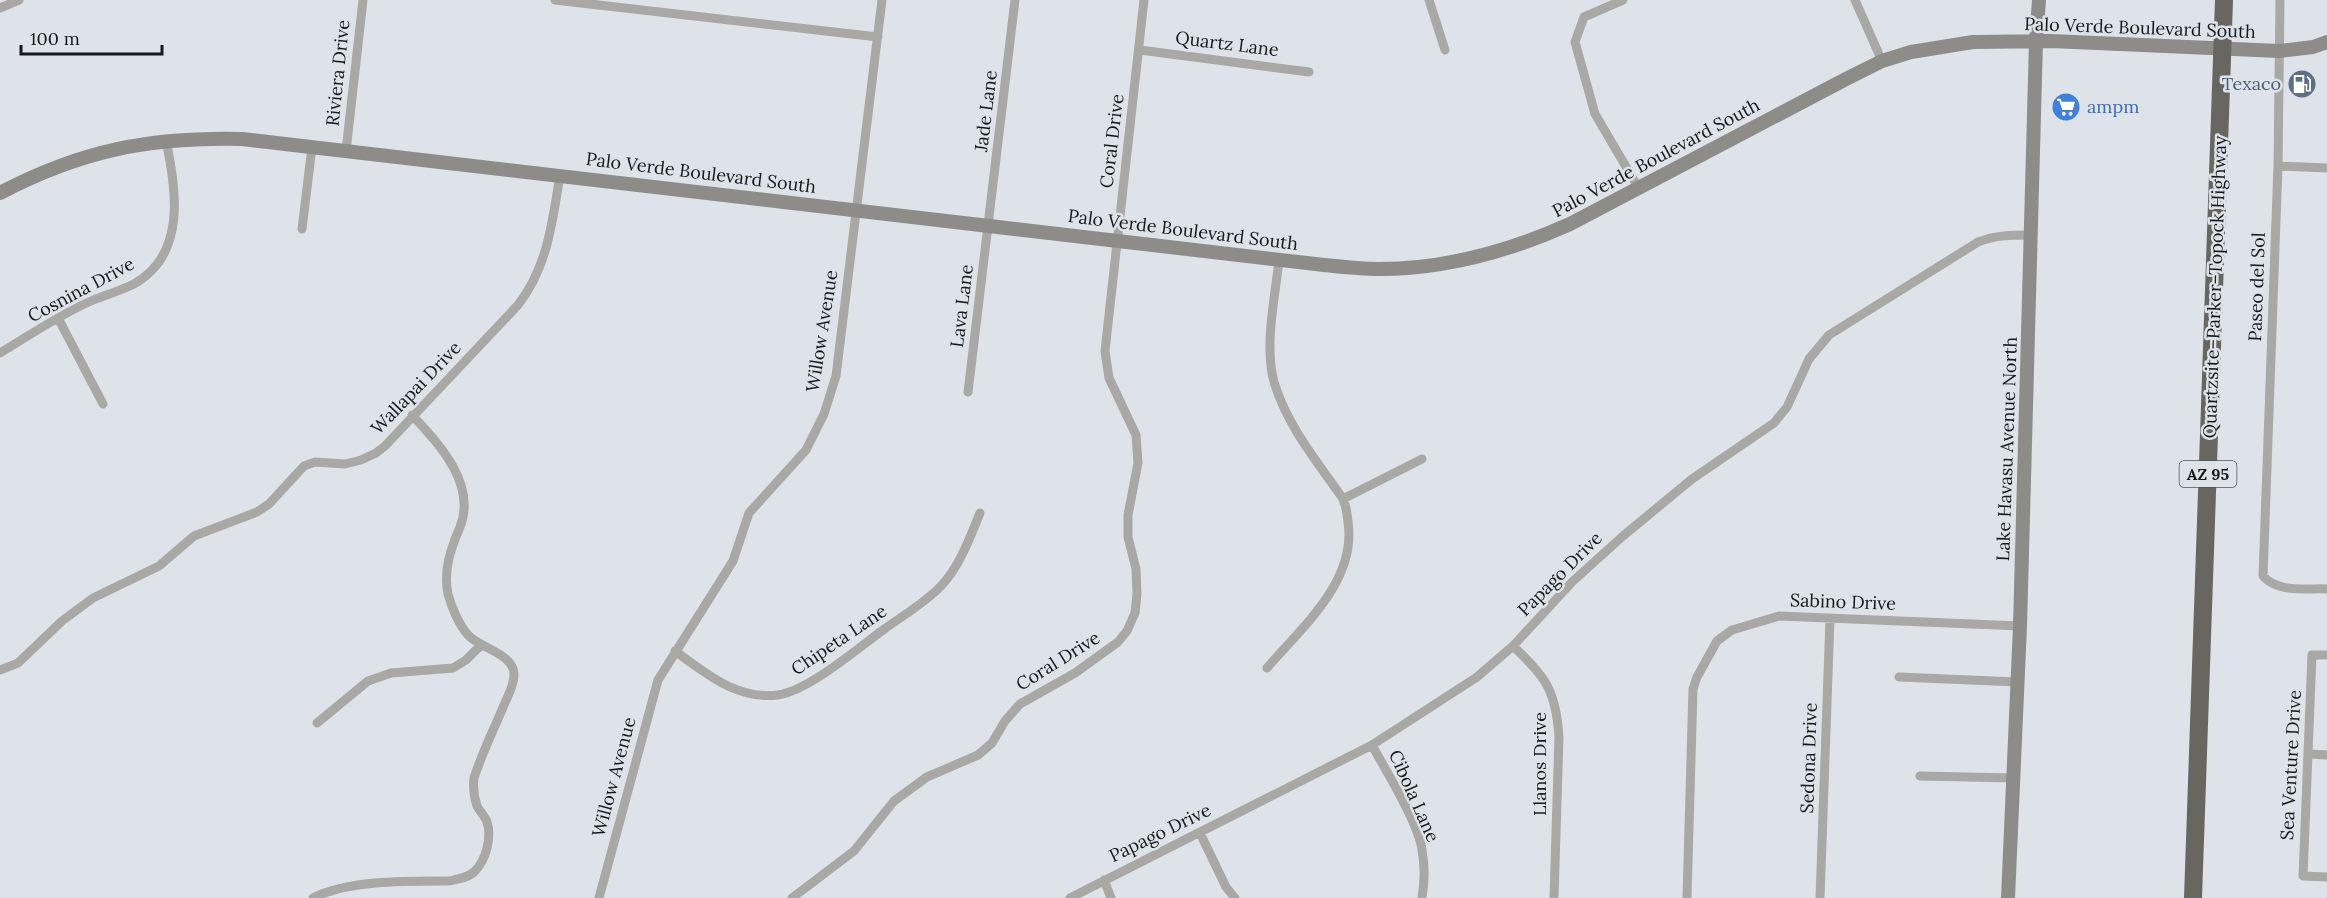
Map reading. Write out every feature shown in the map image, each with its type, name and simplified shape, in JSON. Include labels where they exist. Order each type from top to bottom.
[{"type":"highway","name":"Quartzsite–Parker–Topock Highway","points":[[2193,898],[2224,0]]},
{"type":"main road","name":"Lake Havasu Avenue North","points":[[2008,898],[2020,626],[2039,0]]},
{"type":"main road","name":"Palo Verde Boulevard South","points":[[0,193],[36,175],[130,145],[166,140],[242,139],[1279,260],[1379,269],[1441,265],[1510,248],[1542,237],[1882,61],[1911,52],[1973,42],[2036,41],[2279,51],[2313,47],[2327,42]]},
{"type":"street","points":[[0,8],[19,0]]},
{"type":"street","name":"Riviera Drive","points":[[346,151],[363,0]]},
{"type":"street","points":[[555,0],[878,37]]},
{"type":"street","name":"Willow Avenue","points":[[599,898],[657,680],[733,561],[749,513],[806,450],[824,414],[836,376],[882,0]]},
{"type":"street","name":"Jade Lane","points":[[989,225],[1015,0]]},
{"type":"street","name":"Coral Drive","points":[[792,898],[854,851],[894,801],[927,777],[978,755],[992,743],[1005,721],[1020,704],[1098,658],[1118,642],[1127,631],[1135,614],[1136,569],[1128,537],[1128,515],[1138,463],[1136,435],[1109,378],[1106,351],[1144,0]]},
{"type":"street","points":[[1429,0],[1445,50]]},
{"type":"street","points":[[1623,0],[1584,17],[1575,42],[1595,114],[1638,187]]},
{"type":"street","points":[[1855,0],[1882,61]]},
{"type":"street","name":"Paseo del Sol","points":[[2280,0],[2278,166],[2263,576],[2270,584],[2279,587],[2327,589]]},
{"type":"street","name":"Quartz Lane","points":[[1140,50],[1309,72]]},
{"type":"street","name":"Cosnina Drive","points":[[0,353],[58,318],[135,284],[165,255],[172,237],[175,197],[166,140]]},
{"type":"street","points":[[302,229],[312,147]]},
{"type":"street","points":[[2278,166],[2327,168]]},
{"type":"street","name":"Wallapai Drive","points":[[0,670],[18,663],[62,621],[93,598],[159,566],[194,536],[263,508],[304,466],[315,462],[345,464],[369,457],[385,446],[518,306],[531,288],[549,245],[560,175]]},
{"type":"street","name":"Lava Lane","points":[[968,392],[989,225]]},
{"type":"street","name":"Papago Drive","points":[[1070,898],[1372,745],[1477,677],[1513,646],[1572,582],[1623,536],[1692,478],[1774,423],[1787,408],[1809,359],[1828,335],[1978,242],[1990,237],[2005,235],[2031,235]]},
{"type":"street","points":[[1267,668],[1331,591],[1342,571],[1350,543],[1343,499],[1299,438],[1279,398],[1274,380],[1269,350],[1279,260]]},
{"type":"street","points":[[58,318],[103,404]]},
{"type":"street","points":[[314,898],[345,887],[449,881],[465,877],[475,871],[485,855],[489,840],[487,823],[477,806],[473,786],[474,778],[510,691],[514,676],[513,667],[505,658],[468,636],[458,619],[448,593],[448,557],[463,511],[464,496],[459,478],[442,448],[412,415]]},
{"type":"street","points":[[1343,499],[1422,459]]},
{"type":"street","name":"Chipeta Lane","points":[[675,651],[720,683],[741,693],[778,695],[792,691],[818,677],[942,585],[967,544],[980,513]]},
{"type":"street","name":"Sabino Drive","points":[[1687,898],[1693,689],[1696,677],[1718,640],[1732,630],[1779,616],[2020,626]]},
{"type":"street","name":"Sedona Drive","points":[[1821,898],[1830,618]]},
{"type":"street","points":[[317,723],[368,681],[391,673],[453,668],[466,660],[481,645]]},
{"type":"street","name":"Llanos Drive","points":[[1513,646],[1537,670],[1548,685],[1556,703],[1560,737],[1554,898]]},
{"type":"street","name":"Sea Venture Drive","points":[[2327,656],[2312,655],[2303,876],[2327,877]]},
{"type":"street","points":[[1899,678],[2017,682]]},
{"type":"street","name":"Cibola Lane","points":[[1372,745],[1422,848],[1425,877],[1422,897]]},
{"type":"street","points":[[2309,754],[2327,754]]},
{"type":"street","points":[[1920,776],[2013,778]]},
{"type":"street","points":[[1200,833],[1227,887],[1235,898]]},
{"type":"street","points":[[1104,880],[1111,898]]},
{"type":"place","name":"Texaco","points":[[2302,84]]},
{"type":"place","name":"ampm","points":[[2066,107]]}]
